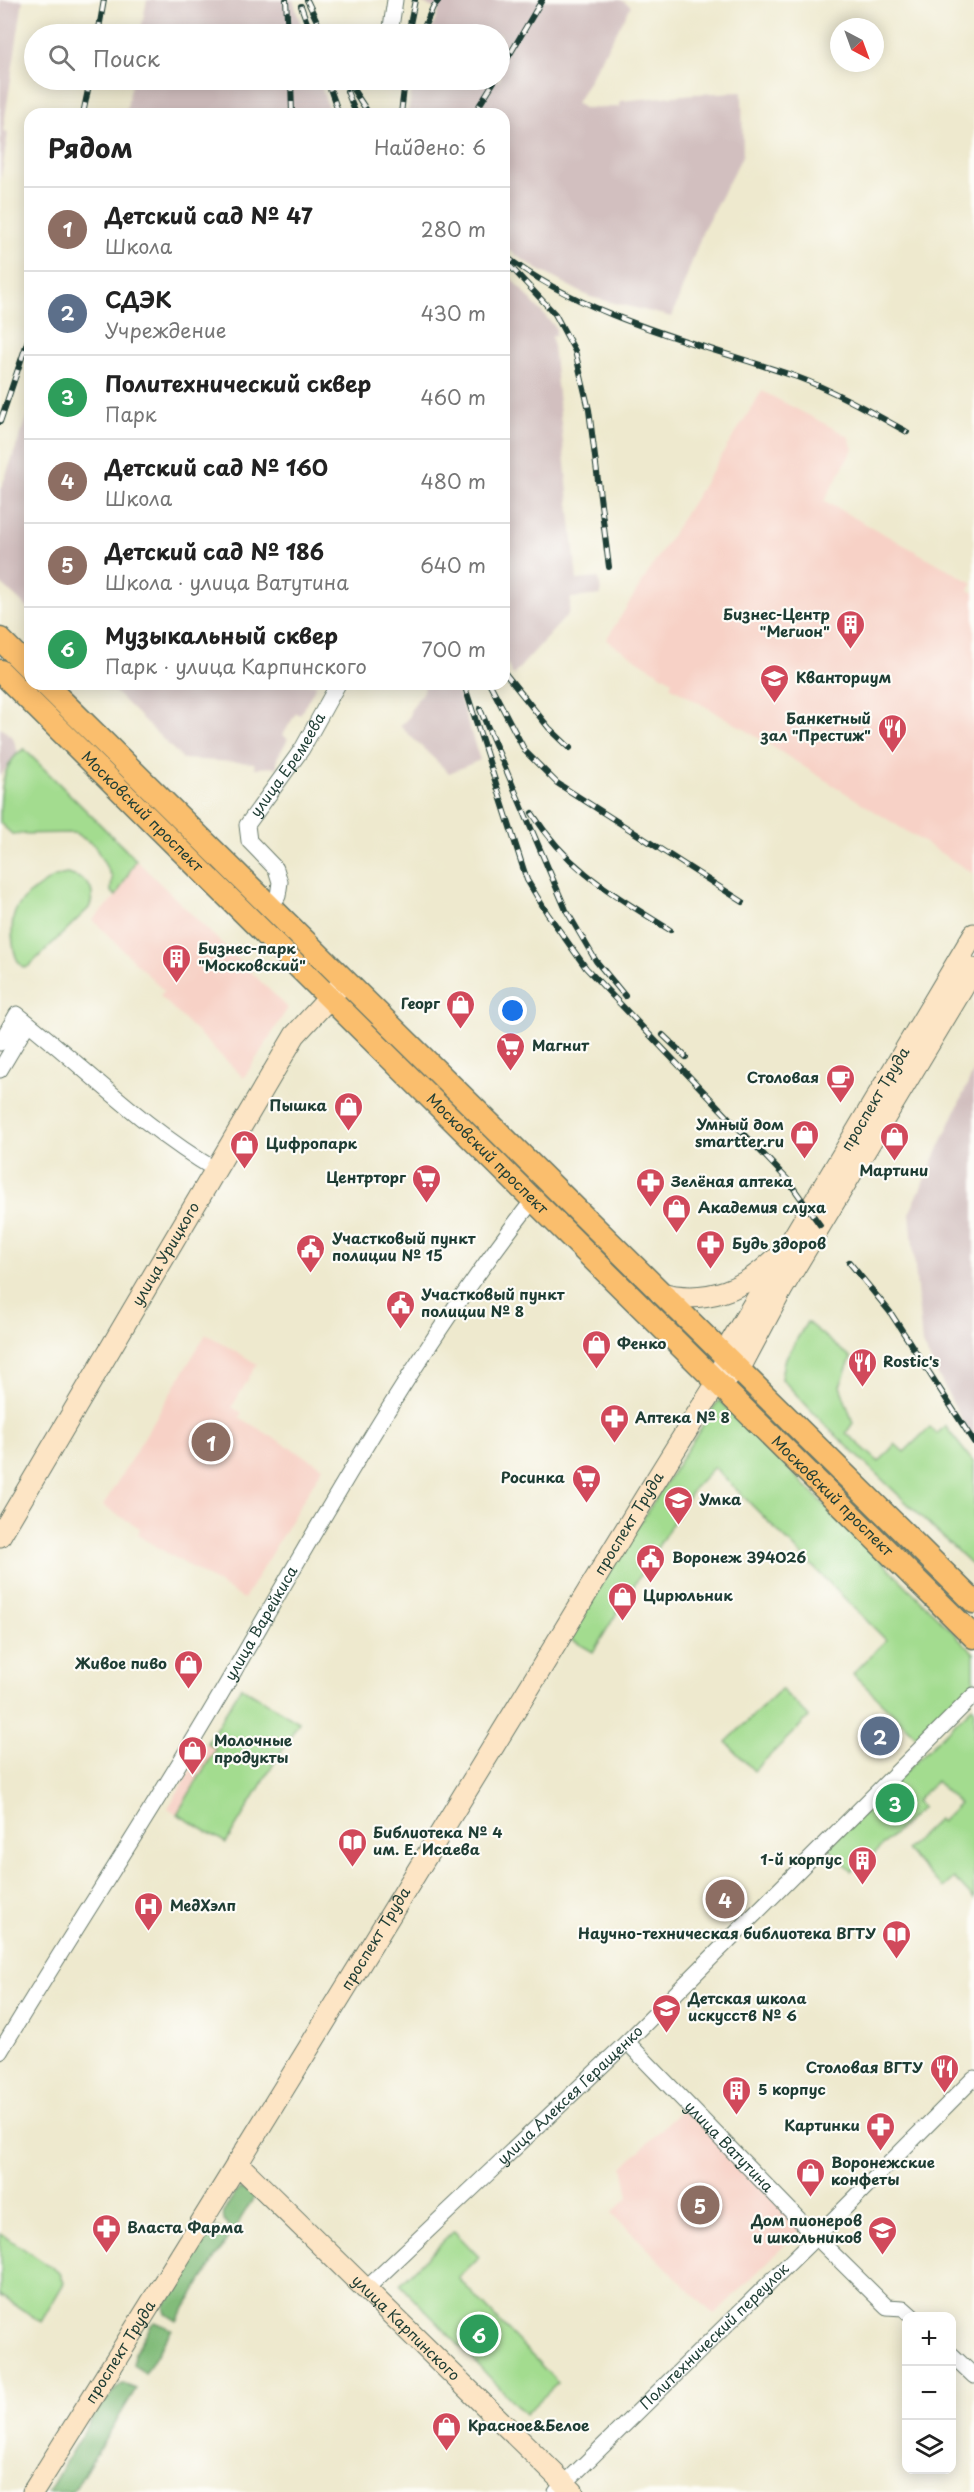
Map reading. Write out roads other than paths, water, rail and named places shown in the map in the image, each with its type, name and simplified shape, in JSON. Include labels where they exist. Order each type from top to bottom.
[{"type":"main road","points":[[0,639],[24,663]]},
{"type":"main road","name":"Московский проспект","points":[[0,671],[974,1637]]},
{"type":"main road","name":"Московский проспект","points":[[51,690],[974,1602]]},
{"type":"main road","name":"проспект Труда","points":[[732,1364],[731,1342],[974,934]]},
{"type":"main road","name":"проспект Труда","points":[[33,2492],[326,2022],[717,1383],[782,1289],[974,969]]},
{"type":"main road","name":"улица Урицкого","points":[[0,1536],[295,1035],[345,981]]},
{"type":"main road","points":[[660,1293],[677,1297],[714,1296],[735,1288],[758,1274],[785,1249]]},
{"type":"main road","name":"улица Карпинского","points":[[237,2163],[367,2288],[565,2489]]},
{"type":"street","points":[[391,24],[395,0]]},
{"type":"street","name":"улица Еремеева","points":[[270,908],[278,896],[280,882],[276,870],[249,841],[247,825],[302,749],[335,690]]},
{"type":"street","points":[[23,1018],[112,1097],[190,1155],[216,1170]]},
{"type":"street","points":[[0,1043],[23,1018]]},
{"type":"street","points":[[0,1070],[23,1018]]},
{"type":"street","name":"улица Варейкиса","points":[[0,2052],[81,1918],[152,1811],[407,1379],[463,1292],[533,1200]]},
{"type":"street","name":"улица Алексея Геращенко","points":[[367,2288],[627,2042],[974,1695]]},
{"type":"street","name":"улица Ватутина","points":[[627,2042],[887,2307],[903,2308],[908,2312]]},
{"type":"street","name":"Политехнический переулок","points":[[565,2489],[974,2078]]},
{"type":"street","points":[[956,2360],[974,2376]]},
{"type":"railway","points":[[100,24],[104,0]]},
{"type":"railway","points":[[286,0],[287,24]]},
{"type":"railway","points":[[307,0],[318,24]]},
{"type":"railway","points":[[410,24],[415,0]]},
{"type":"railway","points":[[425,24],[439,0]]},
{"type":"railway","points":[[510,54],[542,0]]},
{"type":"railway","points":[[301,6],[307,24]]},
{"type":"railway","points":[[84,108],[88,90]]},
{"type":"railway","points":[[291,90],[292,108]]},
{"type":"railway","points":[[331,90],[337,108]]},
{"type":"railway","points":[[353,90],[365,108]]},
{"type":"railway","points":[[402,108],[404,90]]},
{"type":"railway","points":[[478,108],[489,90]]},
{"type":"railway","points":[[347,91],[354,108]]},
{"type":"railway","points":[[510,259],[570,296],[607,313],[683,341],[797,377],[853,402],[907,432]]},
{"type":"railway","points":[[510,266],[555,314],[575,351],[589,410],[609,567]]},
{"type":"railway","points":[[0,422],[24,352]]},
{"type":"railway","points":[[510,679],[549,728],[570,748]]},
{"type":"railway","points":[[466,690],[527,880],[547,913],[586,968],[787,1179],[820,1225]]},
{"type":"railway","points":[[493,690],[525,751],[557,783],[743,902]]},
{"type":"railway","points":[[480,709],[566,910],[596,961],[625,996]]},
{"type":"railway","points":[[532,813],[577,866],[611,893],[670,930]]},
{"type":"railway","points":[[663,1035],[686,1057]]},
{"type":"railway","points":[[849,1262],[890,1312],[974,1442]]},
{"type":"place","name":"Бизнес-Центр \"Мегион\"","points":[[851,650]]},
{"type":"place","name":"Кванториум","points":[[775,704]]},
{"type":"place","name":"Банкетный зал \"Престиж\"","points":[[892,754]]},
{"type":"place","name":"Бизнес-парк \"Московский\"","points":[[177,984]]},
{"type":"place","name":"Георг","points":[[461,1030]]},
{"type":"place","name":"Магнит","points":[[511,1072]]},
{"type":"place","name":"Столовая","points":[[840,1104]]},
{"type":"place","name":"Пышка","points":[[348,1132]]},
{"type":"place","name":"Умный дом smartter.ru","points":[[805,1160]]},
{"type":"place","name":"Мартини","points":[[894,1162]]},
{"type":"place","name":"Цифропарк","points":[[245,1170]]},
{"type":"place","name":"Центрторг","points":[[427,1204]]},
{"type":"place","name":"Зелёная аптека","points":[[650,1208]]},
{"type":"place","name":"Академия слуха","points":[[677,1234]]},
{"type":"place","name":"Будь здоров","points":[[711,1270]]},
{"type":"place","name":"Участковый пункт полиции № 15","points":[[311,1274]]},
{"type":"place","name":"Участковый пункт полиции № 8","points":[[400,1330]]},
{"type":"place","name":"Фенко","points":[[596,1370]]},
{"type":"place","name":"Rostic's","points":[[862,1388]]},
{"type":"place","name":"Детский сад № 47","points":[[211,1442]]},
{"type":"place","name":"Аптека № 8","points":[[614,1444]]},
{"type":"place","name":"Росинка","points":[[586,1504]]},
{"type":"place","name":"Умка","points":[[678,1526]]},
{"type":"place","name":"Воронеж 394026","points":[[651,1584]]},
{"type":"place","name":"Цирюльник","points":[[622,1622]]},
{"type":"place","name":"Живое пиво","points":[[188,1690]]},
{"type":"place","name":"СДЭК","points":[[880,1736]]},
{"type":"place","name":"Молочные продукты","points":[[193,1776]]},
{"type":"place","name":"Политехнический сквер","points":[[895,1803]]},
{"type":"place","name":"Библиотека № 4 им. Е. Исаева","points":[[352,1868]]},
{"type":"place","name":"1-й корпус","points":[[863,1886]]},
{"type":"place","name":"Детский сад № 160","points":[[725,1899]]},
{"type":"place","name":"МедХэлп","points":[[149,1932]]},
{"type":"place","name":"Научно-техническая библиотека ВГТУ","points":[[897,1960]]},
{"type":"place","name":"Детская школа искусств № 6","points":[[667,2034]]},
{"type":"place","name":"Столовая ВГТУ","points":[[944,2094]]},
{"type":"place","name":"5 корпус","points":[[737,2116]]},
{"type":"place","name":"Картинки","points":[[881,2152]]},
{"type":"place","name":"Воронежские конфеты","points":[[810,2198]]},
{"type":"place","name":"Детский сад № 186","points":[[700,2205]]},
{"type":"place","name":"Власта Фарма","points":[[106,2254]]},
{"type":"place","name":"Дом пионеров и школьников","points":[[883,2256]]},
{"type":"place","name":"Музыкальный сквер","points":[[479,2334]]},
{"type":"place","name":"Красное&Белое","points":[[447,2452]]}]
